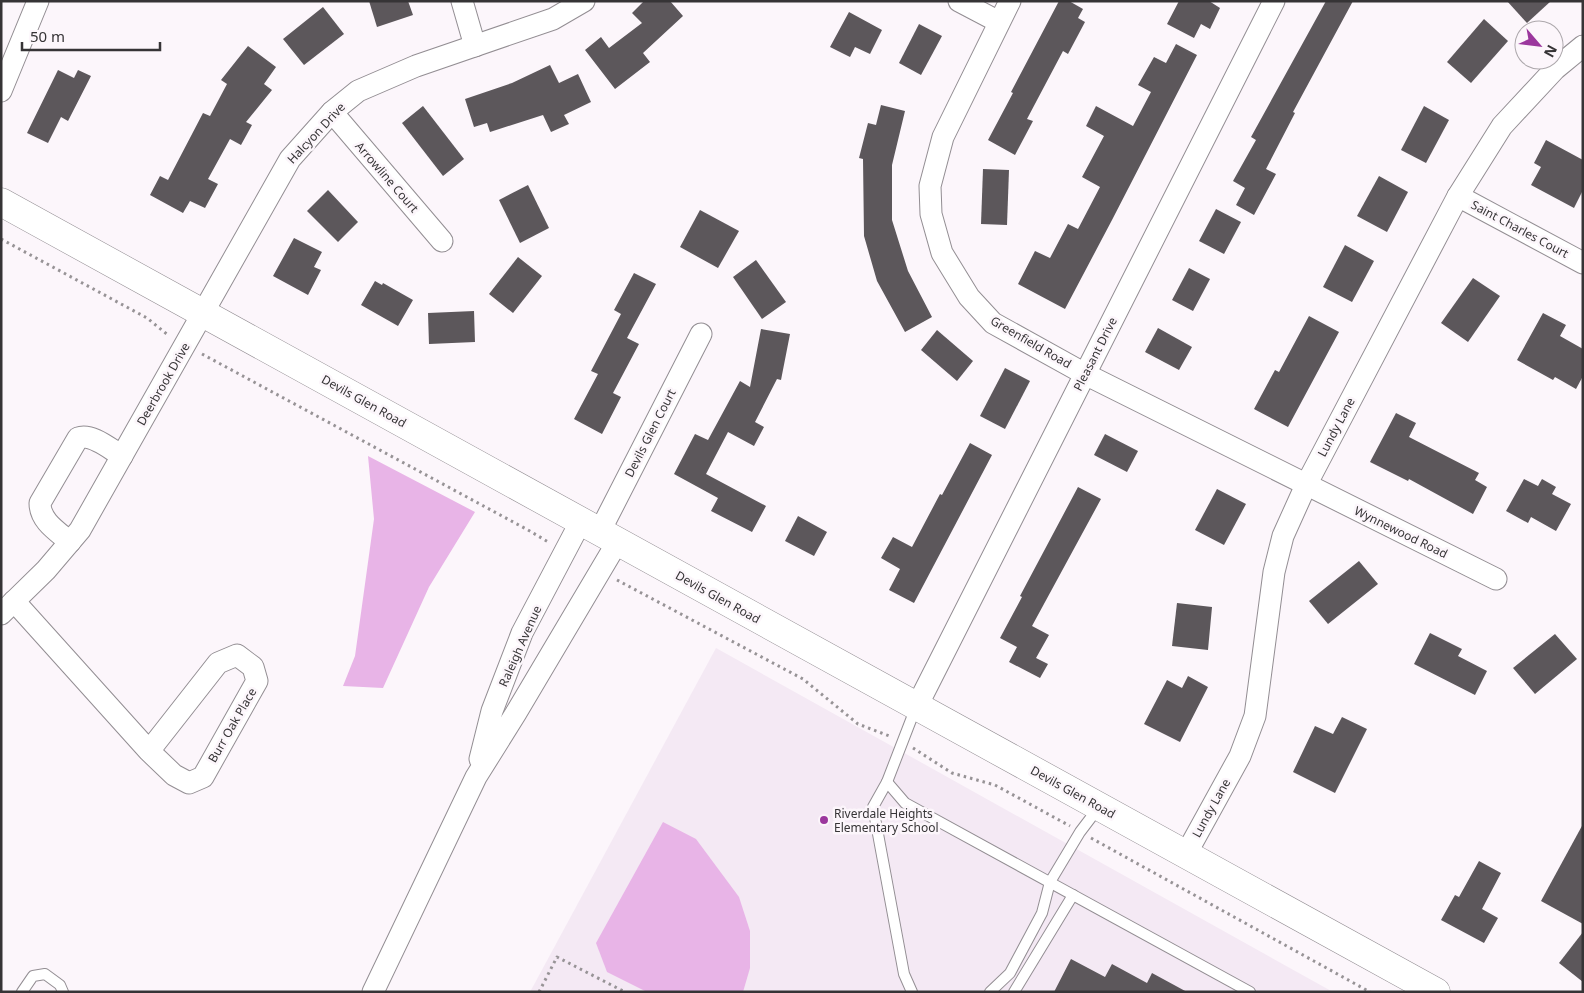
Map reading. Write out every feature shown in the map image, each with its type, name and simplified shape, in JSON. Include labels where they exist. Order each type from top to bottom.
[{"type":"main road","name":"Devils Glen Road","points":[[1,202],[1436,992]]},
{"type":"street","points":[[1,91],[38,1]]},
{"type":"street","points":[[462,1],[475,46]]},
{"type":"street","name":"Halcyon Drive","points":[[203,312],[290,159],[332,112],[358,91],[416,66],[553,19],[584,1]]},
{"type":"street","points":[[959,1],[999,22]]},
{"type":"street","name":"Greenfield Road","points":[[1010,1],[943,137],[930,186],[931,214],[942,253],[968,298],[993,323],[1085,374],[1306,485]]},
{"type":"street","name":"Pleasant Drive","points":[[916,706],[1274,1]]},
{"type":"street","name":"Lundy Lane","points":[[1186,854],[1240,756],[1255,716],[1274,572],[1284,536],[1306,485],[1458,196],[1502,126],[1555,69],[1583,46]]},
{"type":"street","name":"Arrowline Court","points":[[332,112],[442,241]]},
{"type":"street","name":"Saint Charles Court","points":[[1458,196],[1583,263]]},
{"type":"street","name":"Deerbrook Drive","points":[[8,608],[46,570],[80,530],[203,312]]},
{"type":"street","name":"Devils Glen Court","points":[[600,531],[701,334]]},
{"type":"street","points":[[70,542],[44,519],[40,511],[40,503],[78,438],[84,436],[91,438],[122,456]]},
{"type":"street","name":"Wynnewood Road","points":[[1306,485],[1496,579]]},
{"type":"street","name":"Raleigh Avenue","points":[[476,777],[492,710],[519,642],[564,553],[600,531]]},
{"type":"street","name":"Raleigh Avenue","points":[[373,992],[476,777],[599,572],[600,531]]},
{"type":"street","name":"Burr Oak Place","points":[[8,608],[149,751],[174,775],[189,783],[202,777],[257,681],[253,667],[237,655],[218,664],[149,751]]},
{"type":"lane","points":[[913,991],[904,974],[874,808],[916,706]]},
{"type":"lane","points":[[886,782],[905,803],[1250,992]]},
{"type":"lane","points":[[990,992],[1010,973],[1042,913],[1050,882],[1080,832],[1099,807]]},
{"type":"lane","points":[[1014,992],[1072,895]]},
{"type":"lane","points":[[22,992],[33,976],[45,974],[60,985],[63,992]]},
{"type":"path","points":[[1,239],[147,318],[163,332],[528,530],[564,553]]},
{"type":"path","points":[[599,572],[626,584],[803,679],[858,724],[902,742],[952,773],[995,785],[1370,992]]},
{"type":"path","points":[[539,992],[557,957],[625,992]]},
{"type":"shaded area","points":[[368,456],[475,512],[429,587],[383,688],[343,686],[355,656],[374,519]]},
{"type":"shaded area","name":"Riverdale Heights Elementary School","points":[[716,648],[1333,992],[530,992]]},
{"type":"shaded area","points":[[663,822],[696,839],[739,897],[750,931],[750,968],[743,992],[647,992],[607,972],[596,943]]},
{"type":"building","points":[[369,1],[408,1],[413,15],[377,27]]},
{"type":"building","points":[[644,1],[670,1],[683,16],[643,53],[650,62],[615,89],[585,50],[601,37],[609,48],[642,23],[632,13]]},
{"type":"building","points":[[1059,1],[1069,1],[1083,9],[1078,18],[1085,22],[1068,54],[1063,51],[1027,119],[1033,121],[1015,155],[988,140]]},
{"type":"building","points":[[1179,1],[1209,1],[1220,8],[1210,29],[1201,24],[1194,38],[1167,24]]},
{"type":"building","points":[[1326,1],[1353,1],[1293,112],[1295,113],[1266,169],[1276,174],[1254,215],[1236,205],[1245,188],[1233,181],[1256,140],[1251,137]]},
{"type":"building","points":[[1507,1],[1551,1],[1530,20],[1524,20]]},
{"type":"building","points":[[323,7],[344,34],[304,65],[283,39]]},
{"type":"building","points":[[849,12],[882,30],[870,54],[855,47],[850,57],[830,47]]},
{"type":"building","points":[[1484,19],[1508,41],[1471,83],[1447,62]]},
{"type":"building","points":[[919,24],[942,36],[921,75],[899,63]]},
{"type":"building","points":[[1176,44],[1197,55],[1065,309],[1018,284],[1035,251],[1050,258],[1068,224],[1078,229],[1100,187],[1082,177],[1104,136],[1086,126],[1096,106],[1133,126],[1151,92],[1138,85],[1154,57],[1166,63]]},
{"type":"building","points":[[248,46],[276,67],[264,84],[272,90],[246,122],[252,125],[241,145],[230,139],[208,179],[218,184],[205,208],[190,201],[183,213],[150,195],[160,176],[168,180],[203,113],[210,116],[227,84],[221,80]]},
{"type":"building","points":[[550,65],[559,83],[578,74],[591,102],[564,115],[569,124],[551,132],[543,115],[490,132],[487,123],[474,127],[465,99],[512,83]]},
{"type":"building","points":[[58,70],[74,78],[78,70],[91,76],[68,121],[61,117],[48,143],[27,133]]},
{"type":"building","points":[[881,105],[905,111],[892,165],[892,220],[908,271],[932,317],[905,332],[877,281],[864,236],[863,159],[859,158],[868,123],[876,125]]},
{"type":"building","points":[[423,106],[464,159],[443,176],[402,123]]},
{"type":"building","points":[[1424,106],[1449,120],[1426,163],[1401,150]]},
{"type":"building","points":[[1546,140],[1583,160],[1583,190],[1574,208],[1531,185],[1541,167],[1534,163]]},
{"type":"building","points":[[983,169],[1009,170],[1007,225],[981,224]]},
{"type":"building","points":[[1379,176],[1408,192],[1387,232],[1357,216]]},
{"type":"building","points":[[528,185],[549,228],[520,243],[499,200]]},
{"type":"building","points":[[328,190],[358,222],[338,242],[307,211]]},
{"type":"building","points":[[1216,209],[1241,222],[1224,254],[1199,241]]},
{"type":"building","points":[[700,210],[739,231],[718,268],[680,247]]},
{"type":"building","points":[[294,238],[322,252],[314,267],[321,270],[308,295],[273,276]]},
{"type":"building","points":[[1345,245],[1374,261],[1352,302],[1323,287]]},
{"type":"building","points":[[518,257],[542,276],[513,313],[489,294]]},
{"type":"building","points":[[756,260],[786,302],[762,319],[733,277]]},
{"type":"building","points":[[1189,268],[1210,279],[1193,311],[1172,300]]},
{"type":"building","points":[[634,273],[656,284],[627,338],[639,344],[613,393],[621,397],[602,434],[574,419],[598,374],[591,371],[621,314],[614,310]]},
{"type":"building","points":[[1473,278],[1500,296],[1468,342],[1441,323]]},
{"type":"building","points":[[375,281],[382,285],[383,283],[413,300],[398,326],[361,305]]},
{"type":"building","points":[[474,311],[475,342],[429,344],[428,313]]},
{"type":"building","points":[[1543,313],[1566,325],[1560,336],[1583,349],[1583,376],[1576,389],[1555,377],[1553,380],[1517,360]]},
{"type":"building","points":[[1309,316],[1339,332],[1288,427],[1254,409],[1275,370],[1279,372]]},
{"type":"building","points":[[1158,328],[1192,347],[1179,370],[1145,352]]},
{"type":"building","points":[[761,329],[790,334],[781,380],[777,379],[755,422],[764,427],[754,446],[728,432],[706,474],[766,506],[752,532],[711,511],[718,498],[674,474],[695,434],[708,440],[740,381],[750,387]]},
{"type":"building","points":[[937,330],[973,361],[957,381],[921,350]]},
{"type":"building","points":[[1005,368],[1030,381],[1005,429],[980,416]]},
{"type":"building","points":[[1396,413],[1416,423],[1409,437],[1479,473],[1475,480],[1487,487],[1473,514],[1409,479],[1408,481],[1370,462]]},
{"type":"building","points":[[1105,434],[1138,451],[1127,472],[1094,455]]},
{"type":"building","points":[[970,443],[992,455],[914,603],[889,590],[900,569],[881,558],[893,537],[912,547]]},
{"type":"building","points":[[1524,479],[1538,486],[1542,479],[1556,487],[1552,494],[1571,504],[1556,531],[1531,517],[1528,523],[1506,511]]},
{"type":"building","points":[[1078,487],[1101,499],[1032,626],[1049,635],[1036,658],[1048,664],[1040,678],[1009,662],[1017,647],[1000,638],[1022,597],[1020,596]]},
{"type":"building","points":[[1217,489],[1246,504],[1224,545],[1195,530]]},
{"type":"building","points":[[798,516],[827,532],[814,556],[785,541]]},
{"type":"building","points":[[1359,561],[1378,584],[1328,624],[1309,601]]},
{"type":"building","points":[[1177,603],[1212,607],[1208,650],[1172,646]]},
{"type":"building","points":[[1430,633],[1462,649],[1458,656],[1487,671],[1475,695],[1414,664]]},
{"type":"building","points":[[1555,634],[1577,659],[1535,694],[1513,668]]},
{"type":"building","points":[[1188,676],[1208,687],[1180,742],[1144,724],[1167,680],[1182,688]]},
{"type":"building","points":[[1342,717],[1367,729],[1335,793],[1293,772],[1315,726],[1333,734]]},
{"type":"building","points":[[1583,824],[1583,924],[1541,901]]},
{"type":"building","points":[[1479,861],[1501,873],[1482,909],[1498,918],[1484,943],[1441,920],[1455,895],[1459,897]]},
{"type":"building","points":[[1583,932],[1583,982],[1559,963]]},
{"type":"building","points":[[1071,959],[1105,977],[1112,964],[1147,983],[1152,973],[1187,992],[1054,992]]},
{"type":"place","name":"Riverdale Heights Elementary School","points":[[824,820]]}]
